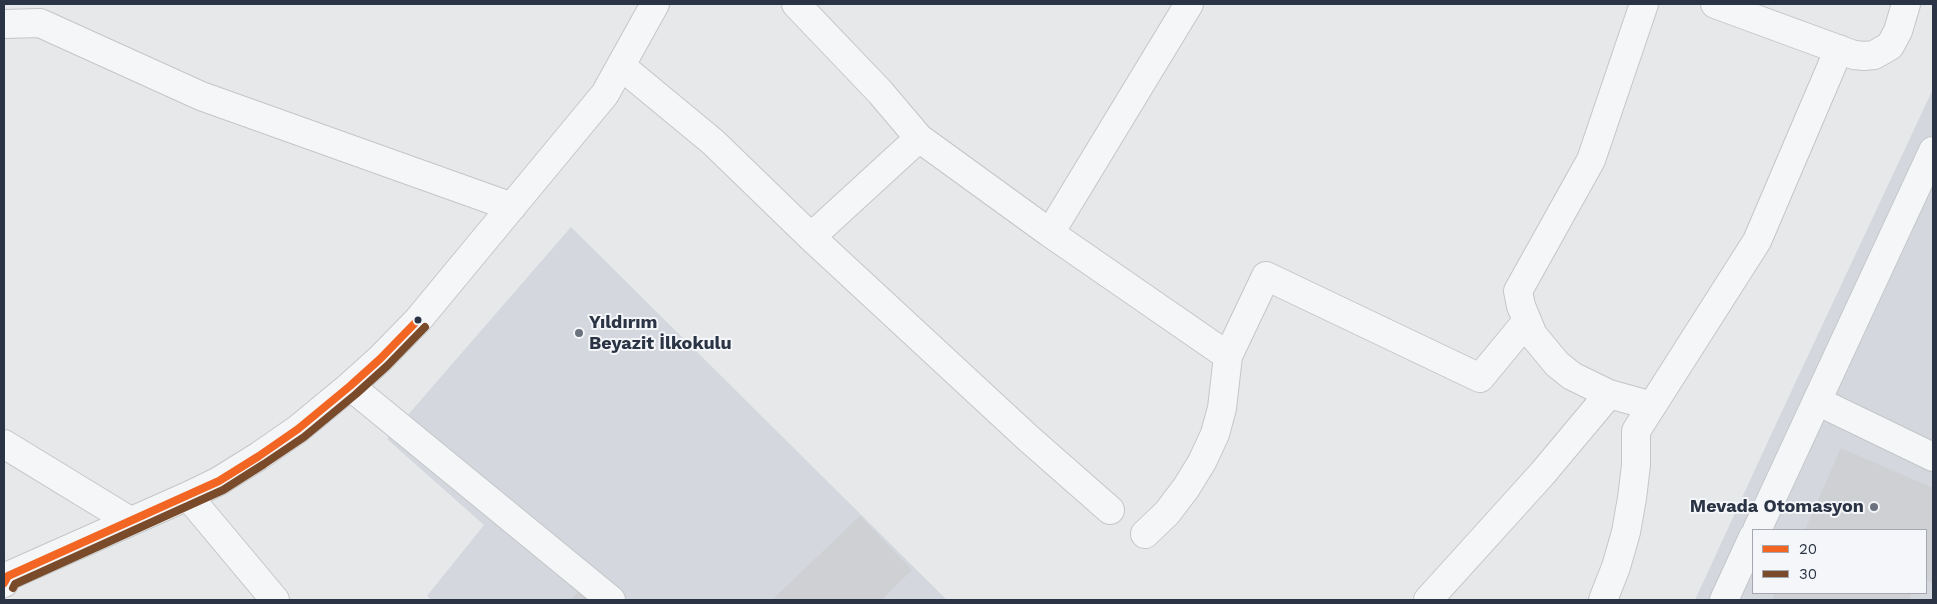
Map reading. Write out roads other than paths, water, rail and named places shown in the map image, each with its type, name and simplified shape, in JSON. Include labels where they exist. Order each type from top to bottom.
[{"type":"street","points":[[4,583],[8,576],[188,496],[219,480],[259,456],[298,429],[350,386],[380,359],[418,320],[605,94],[655,4]]},
{"type":"street","points":[[796,4],[880,92],[919,138],[1050,233],[1228,356]]},
{"type":"street","points":[[1050,233],[1189,4]]},
{"type":"street","points":[[1644,4],[1591,160],[1518,291],[1533,335],[1557,364],[1572,376],[1609,394],[1652,406]]},
{"type":"street","points":[[1715,4],[1839,50],[1864,56],[1874,55],[1883,51],[1895,39],[1906,4]]},
{"type":"street","points":[[4,24],[40,23],[201,96],[512,207]]},
{"type":"street","points":[[1603,600],[1616,567],[1626,532],[1635,473],[1636,431],[1758,240],[1839,50]]},
{"type":"street","points":[[621,66],[713,142],[811,237],[1028,438],[1110,510]]},
{"type":"street","points":[[811,237],[919,138]]},
{"type":"street","points":[[1757,529],[1933,152]]},
{"type":"street","points":[[1145,534],[1177,501],[1202,462],[1214,434],[1222,408],[1228,356],[1266,276],[1480,378],[1527,321]]},
{"type":"street","points":[[350,386],[611,600]]},
{"type":"street","points":[[1428,600],[1542,474],[1609,394]]},
{"type":"street","points":[[1817,401],[1933,457]]},
{"type":"street","points":[[4,444],[130,521]]},
{"type":"street","points":[[188,496],[275,600]]},
{"type":"street","points":[[1724,600],[1752,539]]},
{"type":"place","name":"Yıldırım Beyazit İlkokulu","points":[[579,333]]},
{"type":"place","name":"Mevada Otomasyon","points":[[1874,507]]}]
